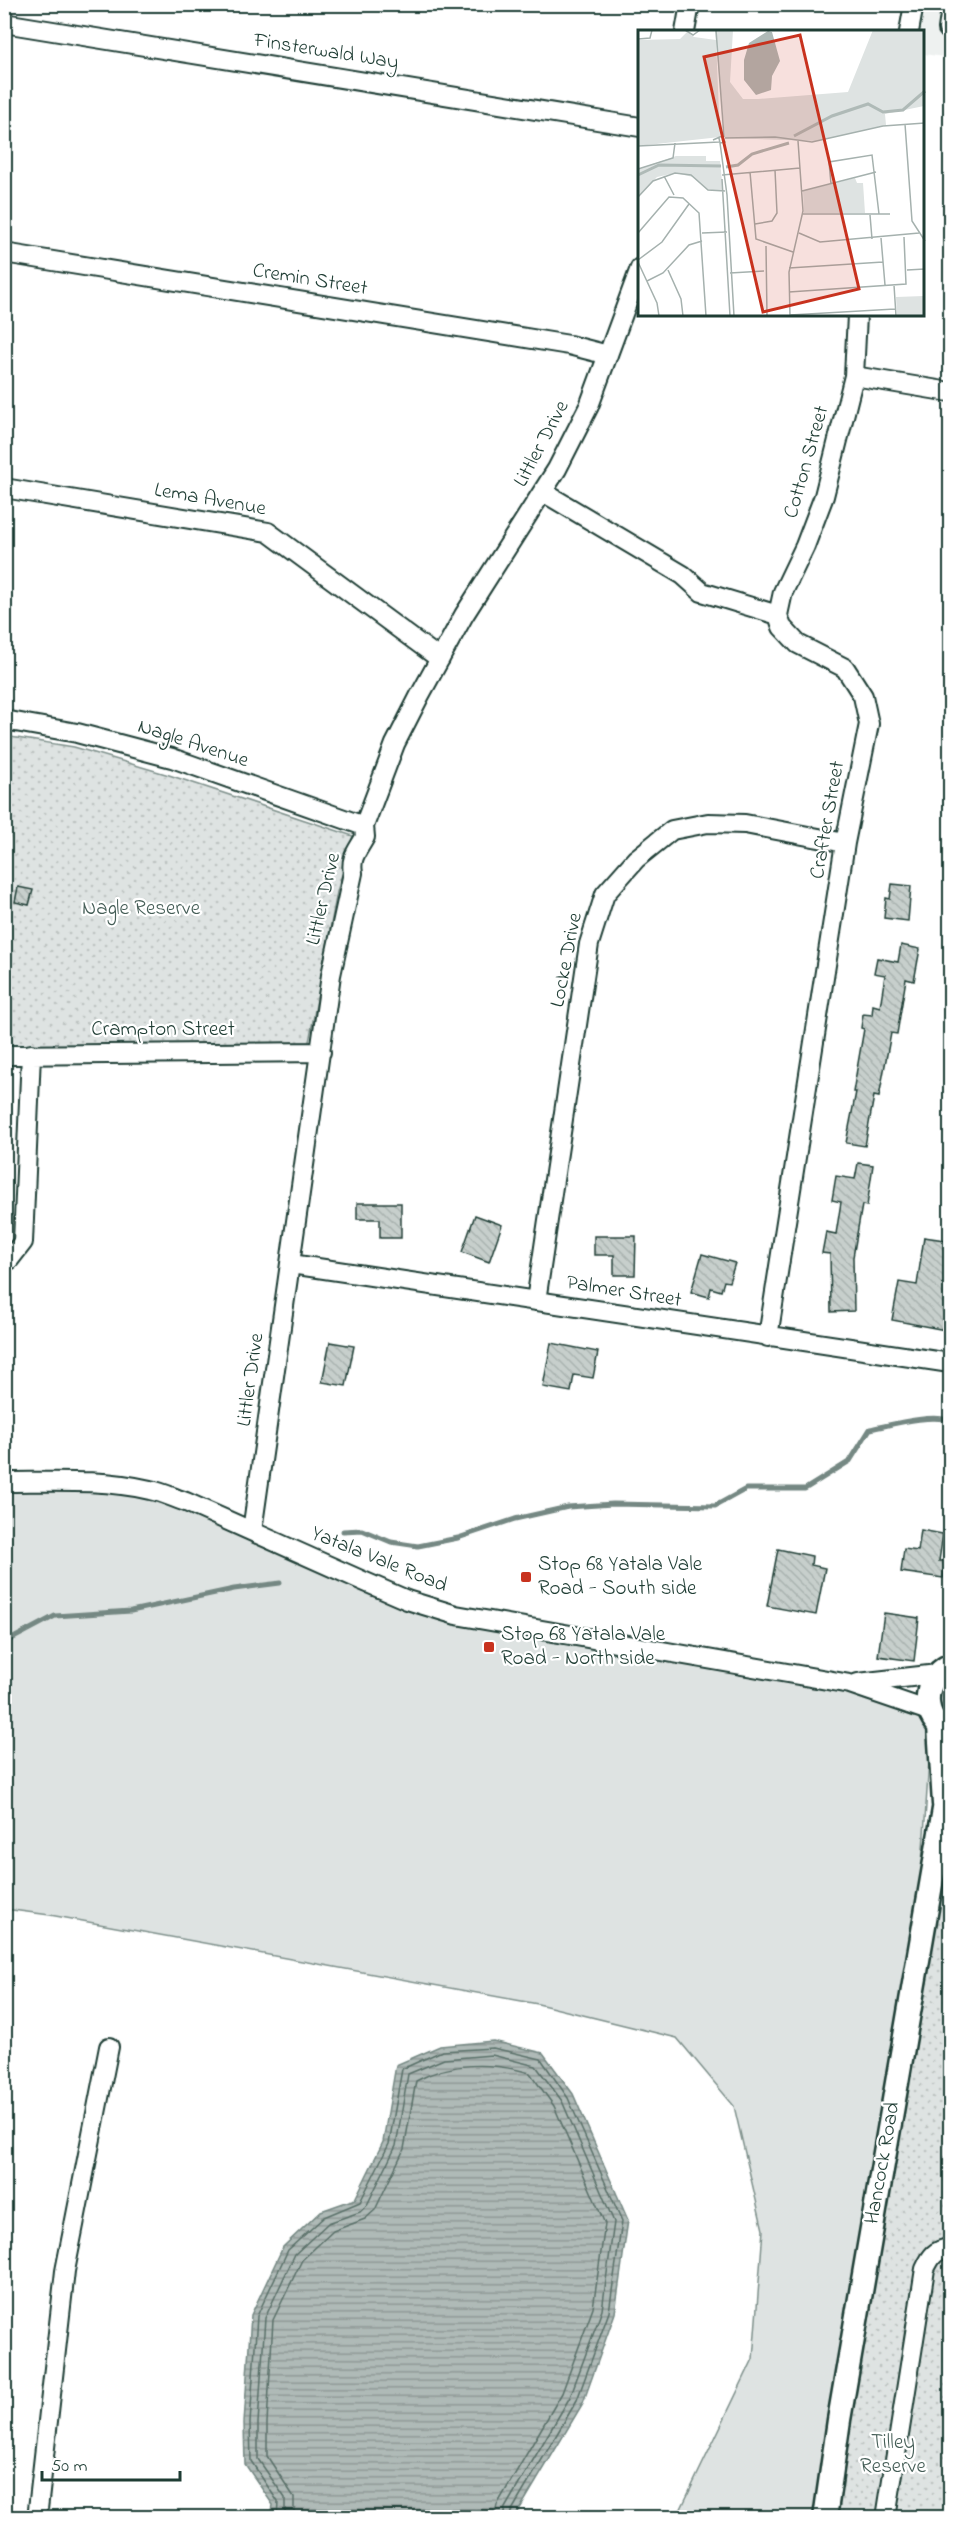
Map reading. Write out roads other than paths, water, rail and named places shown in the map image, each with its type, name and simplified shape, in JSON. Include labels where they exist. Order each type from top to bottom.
[{"type":"main road","name":"Hancock Road","points":[[825,2517],[839,2420],[947,1798],[940,1724],[928,1694],[931,1683],[944,1670]]},
{"type":"street","points":[[685,30],[690,4]]},
{"type":"street","points":[[909,30],[914,4]]},
{"type":"street","name":"Finsterwald Way","points":[[4,23],[638,126]]},
{"type":"street","name":"Cremin Street","points":[[4,253],[569,345],[608,355]]},
{"type":"street","name":"Littler Drive","points":[[252,1531],[330,975],[353,873],[351,862],[353,855],[366,837],[364,826],[395,744],[464,615],[557,469],[589,406],[638,273]]},
{"type":"street","name":"Cotton Street","points":[[778,615],[783,592],[805,546],[824,496],[854,376],[857,316]]},
{"type":"street","points":[[854,376],[951,392]]},
{"type":"street","name":"Lema Avenue","points":[[4,488],[268,532],[440,659]]},
{"type":"street","points":[[543,492],[683,575],[702,592],[778,615]]},
{"type":"street","name":"Crafter Street","points":[[768,1337],[845,843],[869,724],[863,696],[845,668],[798,644],[782,627],[778,615]]},
{"type":"street","name":"Nagle Avenue","points":[[4,720],[77,732],[172,758],[364,826]]},
{"type":"street","name":"Locke Drive","points":[[536,1301],[589,944],[605,894],[636,859],[672,830],[708,823],[745,824],[845,843]]},
{"type":"street","name":"Crampton Street","points":[[4,1055],[321,1052]]},
{"type":"street","points":[[4,1261],[9,1260],[22,1242],[31,1054]]},
{"type":"street","name":"Palmer Street","points":[[291,1264],[951,1363]]},
{"type":"street","name":"Yatala Vale Road","points":[[4,1482],[120,1484],[151,1490],[186,1502],[396,1595],[456,1615],[850,1684],[940,1724]]},
{"type":"street","name":"Yatala Vale Road","points":[[850,1684],[944,1670]]},
{"type":"street","points":[[36,2517],[65,2271],[110,2047]]},
{"type":"street","points":[[886,2517],[925,2269],[931,2257],[938,2250],[951,2248]]},
{"type":"water","points":[[493,2041],[543,2053],[573,2094],[628,2220],[615,2313],[583,2403],[515,2517],[271,2517],[273,2505],[245,2464],[244,2423],[251,2315],[283,2247],[321,2211],[355,2199],[383,2142],[396,2065],[440,2046]]},
{"type":"waterway","points":[[343,1531],[362,1530],[391,1542],[418,1546],[458,1538],[515,1519],[568,1507],[613,1504],[715,1506],[746,1489],[805,1489],[850,1461],[870,1429],[922,1419],[950,1421]]},
{"type":"waterway","points":[[4,1643],[55,1616],[131,1611],[234,1589],[280,1583]]},
{"type":"place","name":"Stop 68 Yatala Vale Road - South side","points":[[526,1577]]},
{"type":"place","name":"Stop 68 Yatala Vale Road - North side","points":[[489,1647]]},
{"type":"park label","name":"Nagle Reserve","points":[[141,909]]},
{"type":"park label","name":"Tilley Reserve","points":[[893,2455]]}]
